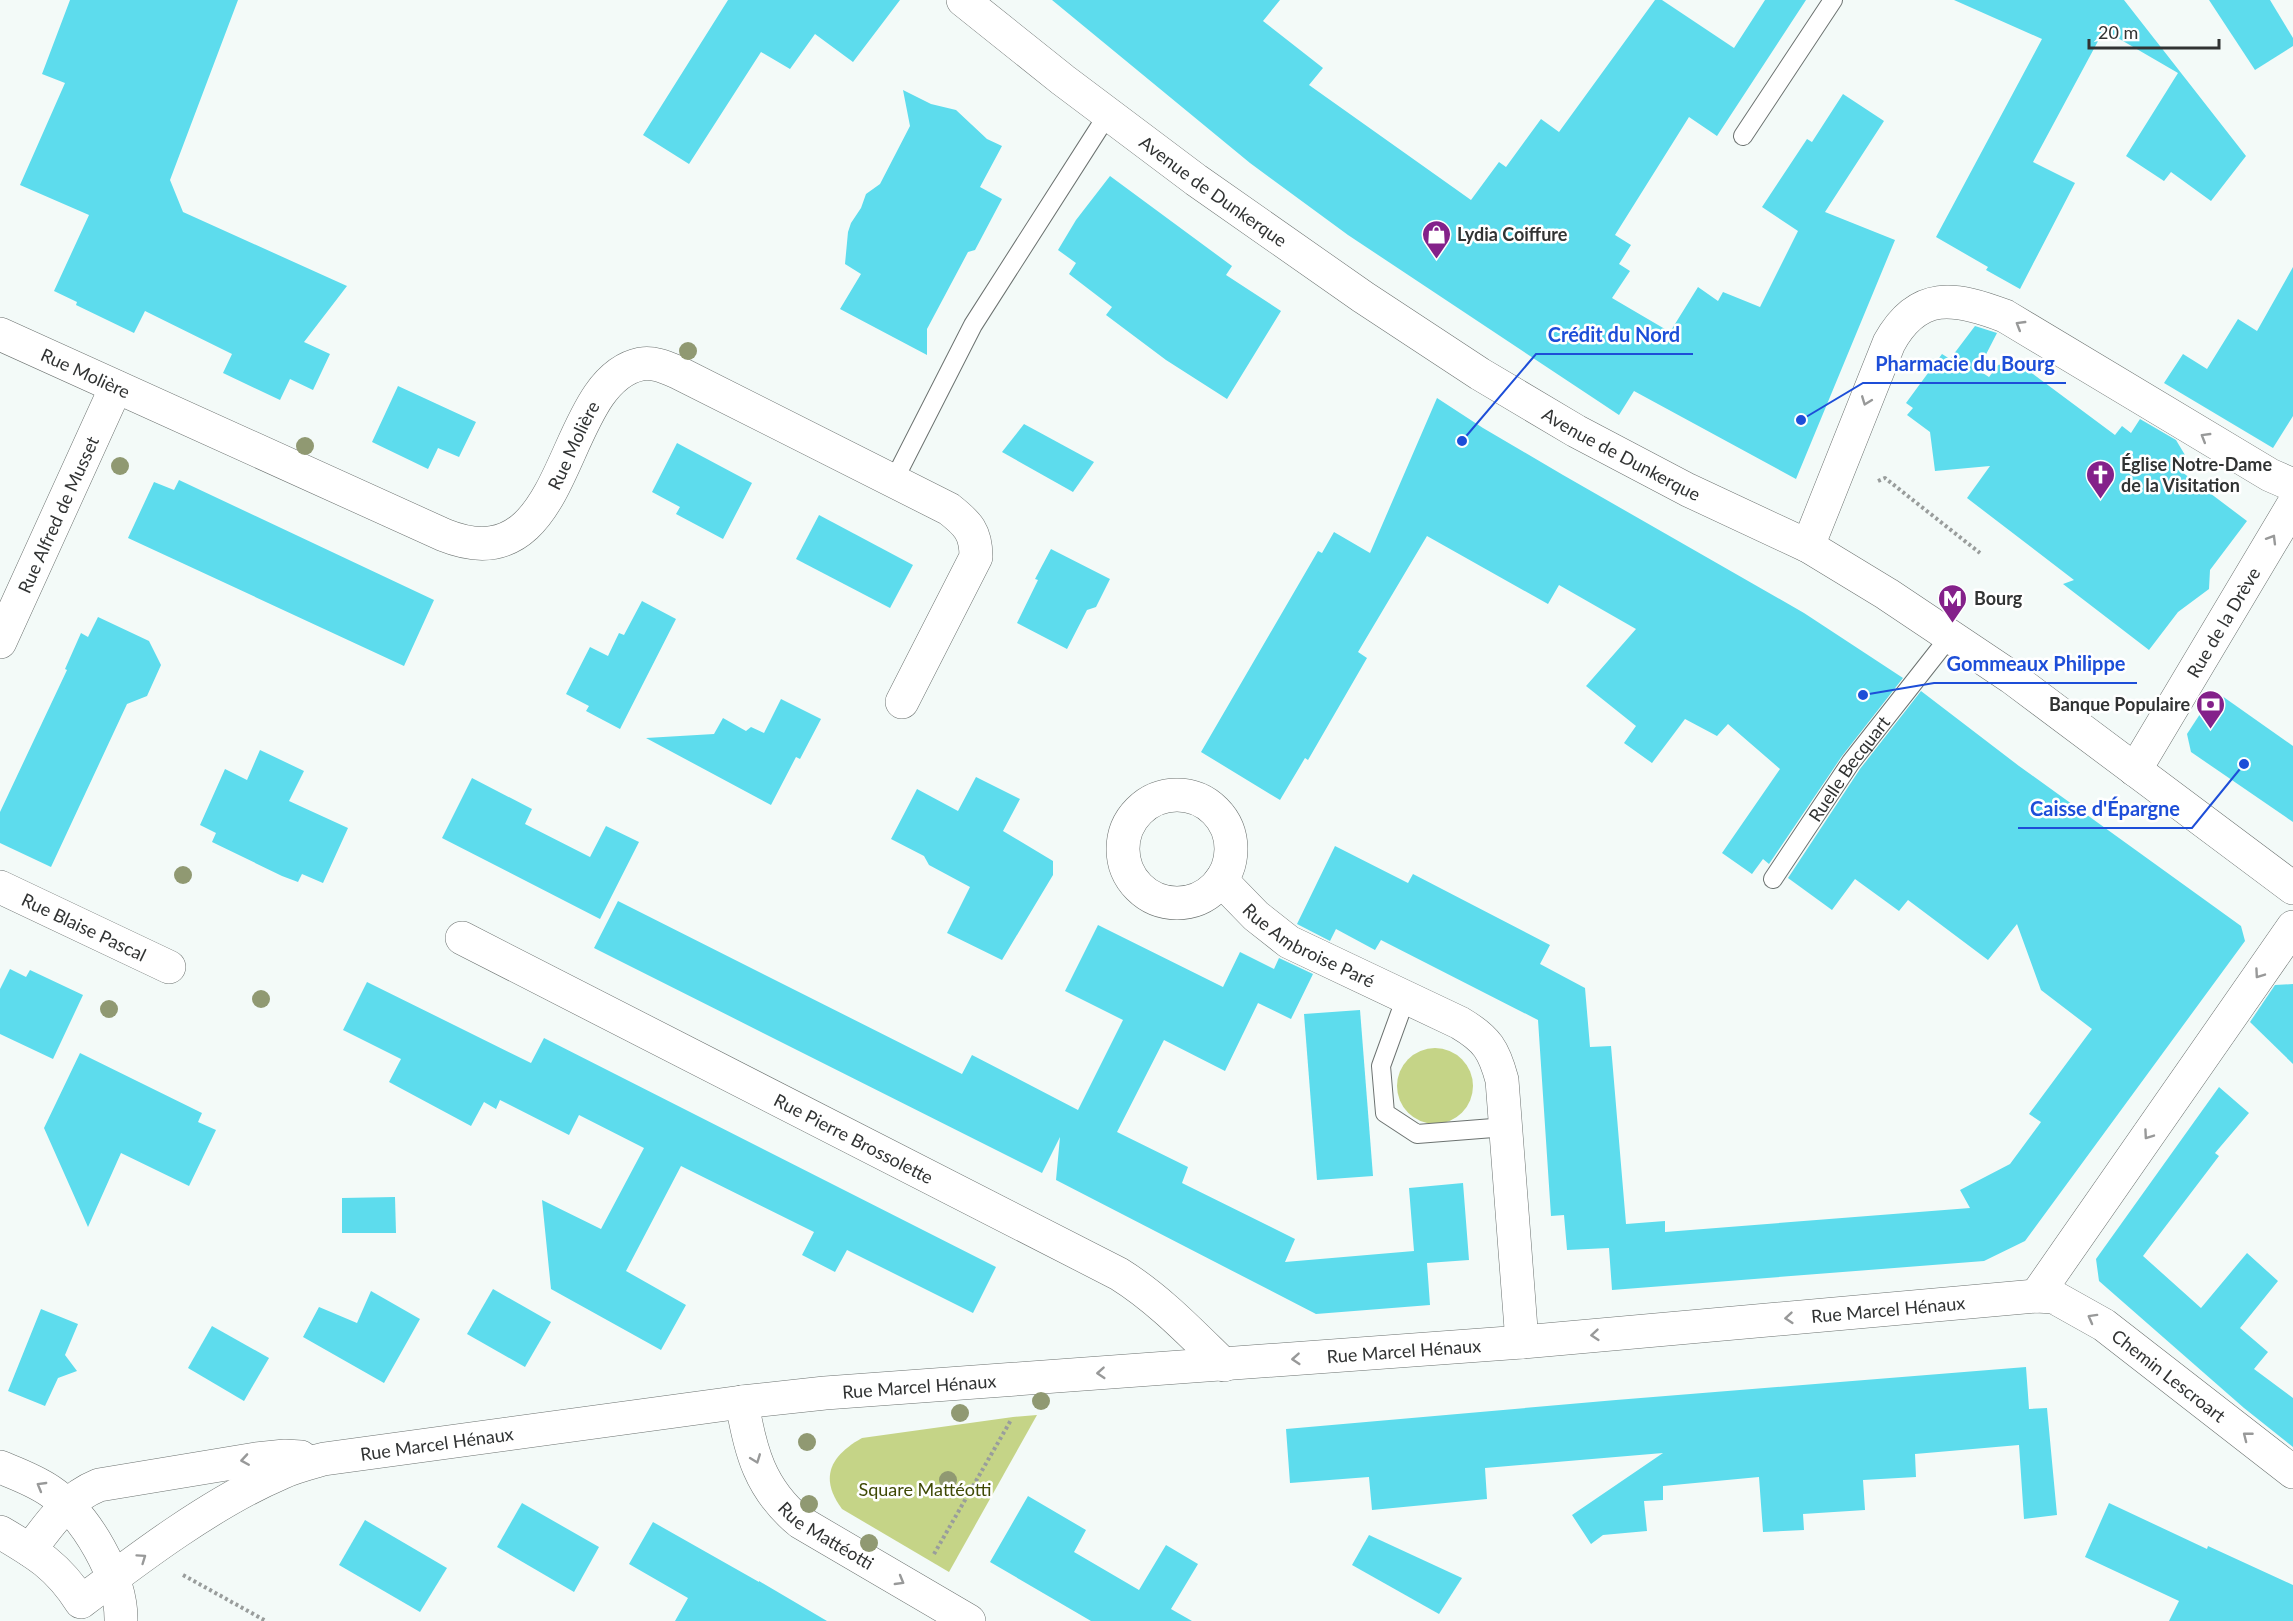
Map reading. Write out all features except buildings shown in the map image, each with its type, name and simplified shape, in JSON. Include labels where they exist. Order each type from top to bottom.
[{"type":"street","name":"Avenue de Dunkerque","points":[[963,0],[1108,114],[1273,236],[1433,344],[1518,398],[1637,465],[1808,546],[1952,635],[2293,888]]},
{"type":"street","points":[[1808,546],[1889,343],[1899,326],[1911,314],[1927,306],[1945,302],[1972,305],[2005,316],[2260,469],[2293,485]]},
{"type":"street","name":"Rue Molière","points":[[0,334],[444,535],[476,544],[506,538],[531,522],[545,502],[597,399],[609,384],[625,371],[641,364],[657,364],[677,372],[949,509],[972,532],[976,544],[976,557],[902,702]]},
{"type":"street","name":"Rue Alfred de Musset","points":[[0,642],[116,387]]},
{"type":"street","name":"Rue de la Drève","points":[[2135,770],[2293,505]]},
{"type":"street","name":"Rue Ambroise Paré","points":[[1221,880],[1256,916],[1289,942],[1460,1023],[1488,1044],[1497,1060],[1502,1080],[1522,1342]]},
{"type":"street","name":"Rue Blaise Pascal","points":[[0,888],[169,967]]},
{"type":"street","points":[[2036,1296],[2293,927]]},
{"type":"street","name":"Rue Pierre Brossolette","points":[[462,938],[1119,1274],[1162,1305],[1224,1365]]},
{"type":"street","name":"Rue Marcel Hénaux","points":[[0,1532],[42,1557],[56,1570],[69,1584],[86,1612],[113,1578],[196,1521],[249,1487],[283,1472],[324,1459],[742,1402],[825,1393],[1522,1342],[2036,1296]]},
{"type":"street","name":"Chemin Lescroart","points":[[2036,1296],[2054,1297],[2104,1325],[2293,1472]]},
{"type":"street","name":"Rue Mattéotti","points":[[742,1402],[752,1450],[770,1492],[783,1508],[800,1521],[969,1621]]},
{"type":"street","name":"Rue Marcel Hénaux","points":[[30,1550],[53,1518],[67,1504],[84,1492],[117,1481],[256,1459],[285,1456],[324,1459]]},
{"type":"street","points":[[0,1467],[35,1482],[67,1504],[100,1551],[113,1578],[121,1611],[121,1621]]},
{"type":"lane","points":[[1743,136],[1833,0]]},
{"type":"lane","points":[[894,480],[973,325],[1108,114]]},
{"type":"lane","name":"Ruelle Becquart","points":[[1773,879],[1851,762],[1952,635]]},
{"type":"lane","points":[[1406,997],[1381,1066],[1385,1113],[1417,1134],[1506,1127]]},
{"type":"path","points":[[1875,483],[1885,478],[1980,553]]},
{"type":"path","points":[[915,1590],[1013,1417],[1002,1379]]},
{"type":"path","points":[[147,1555],[266,1621]]},
{"type":"green space","points":[[1443,1048],[1456,1054],[1467,1065],[1473,1078],[1471,1101],[1456,1118],[1443,1124],[1427,1124],[1414,1118],[1399,1101],[1397,1078],[1403,1065],[1420,1050]]},
{"type":"green space","name":"Square Mattéotti","points":[[1037,1415],[949,1572],[842,1509],[835,1498],[831,1487],[831,1469],[842,1452],[862,1438]]},
{"type":"place","name":"Lydia Coiffure","points":[[1436,260]]},
{"type":"place","name":"Pharmacie du Bourg","points":[[1801,420]]},
{"type":"place","name":"Crédit du Nord","points":[[1462,441]]},
{"type":"place","name":"Église Notre-Dame de la Visitation","points":[[2100,500]]},
{"type":"place","name":"Bourg","points":[[1953,624]]},
{"type":"place","name":"Gommeaux Philippe","points":[[1863,695]]},
{"type":"place","name":"Banque Populaire","points":[[2211,730]]},
{"type":"place","name":"Caisse d'Épargne","points":[[2244,764]]}]
